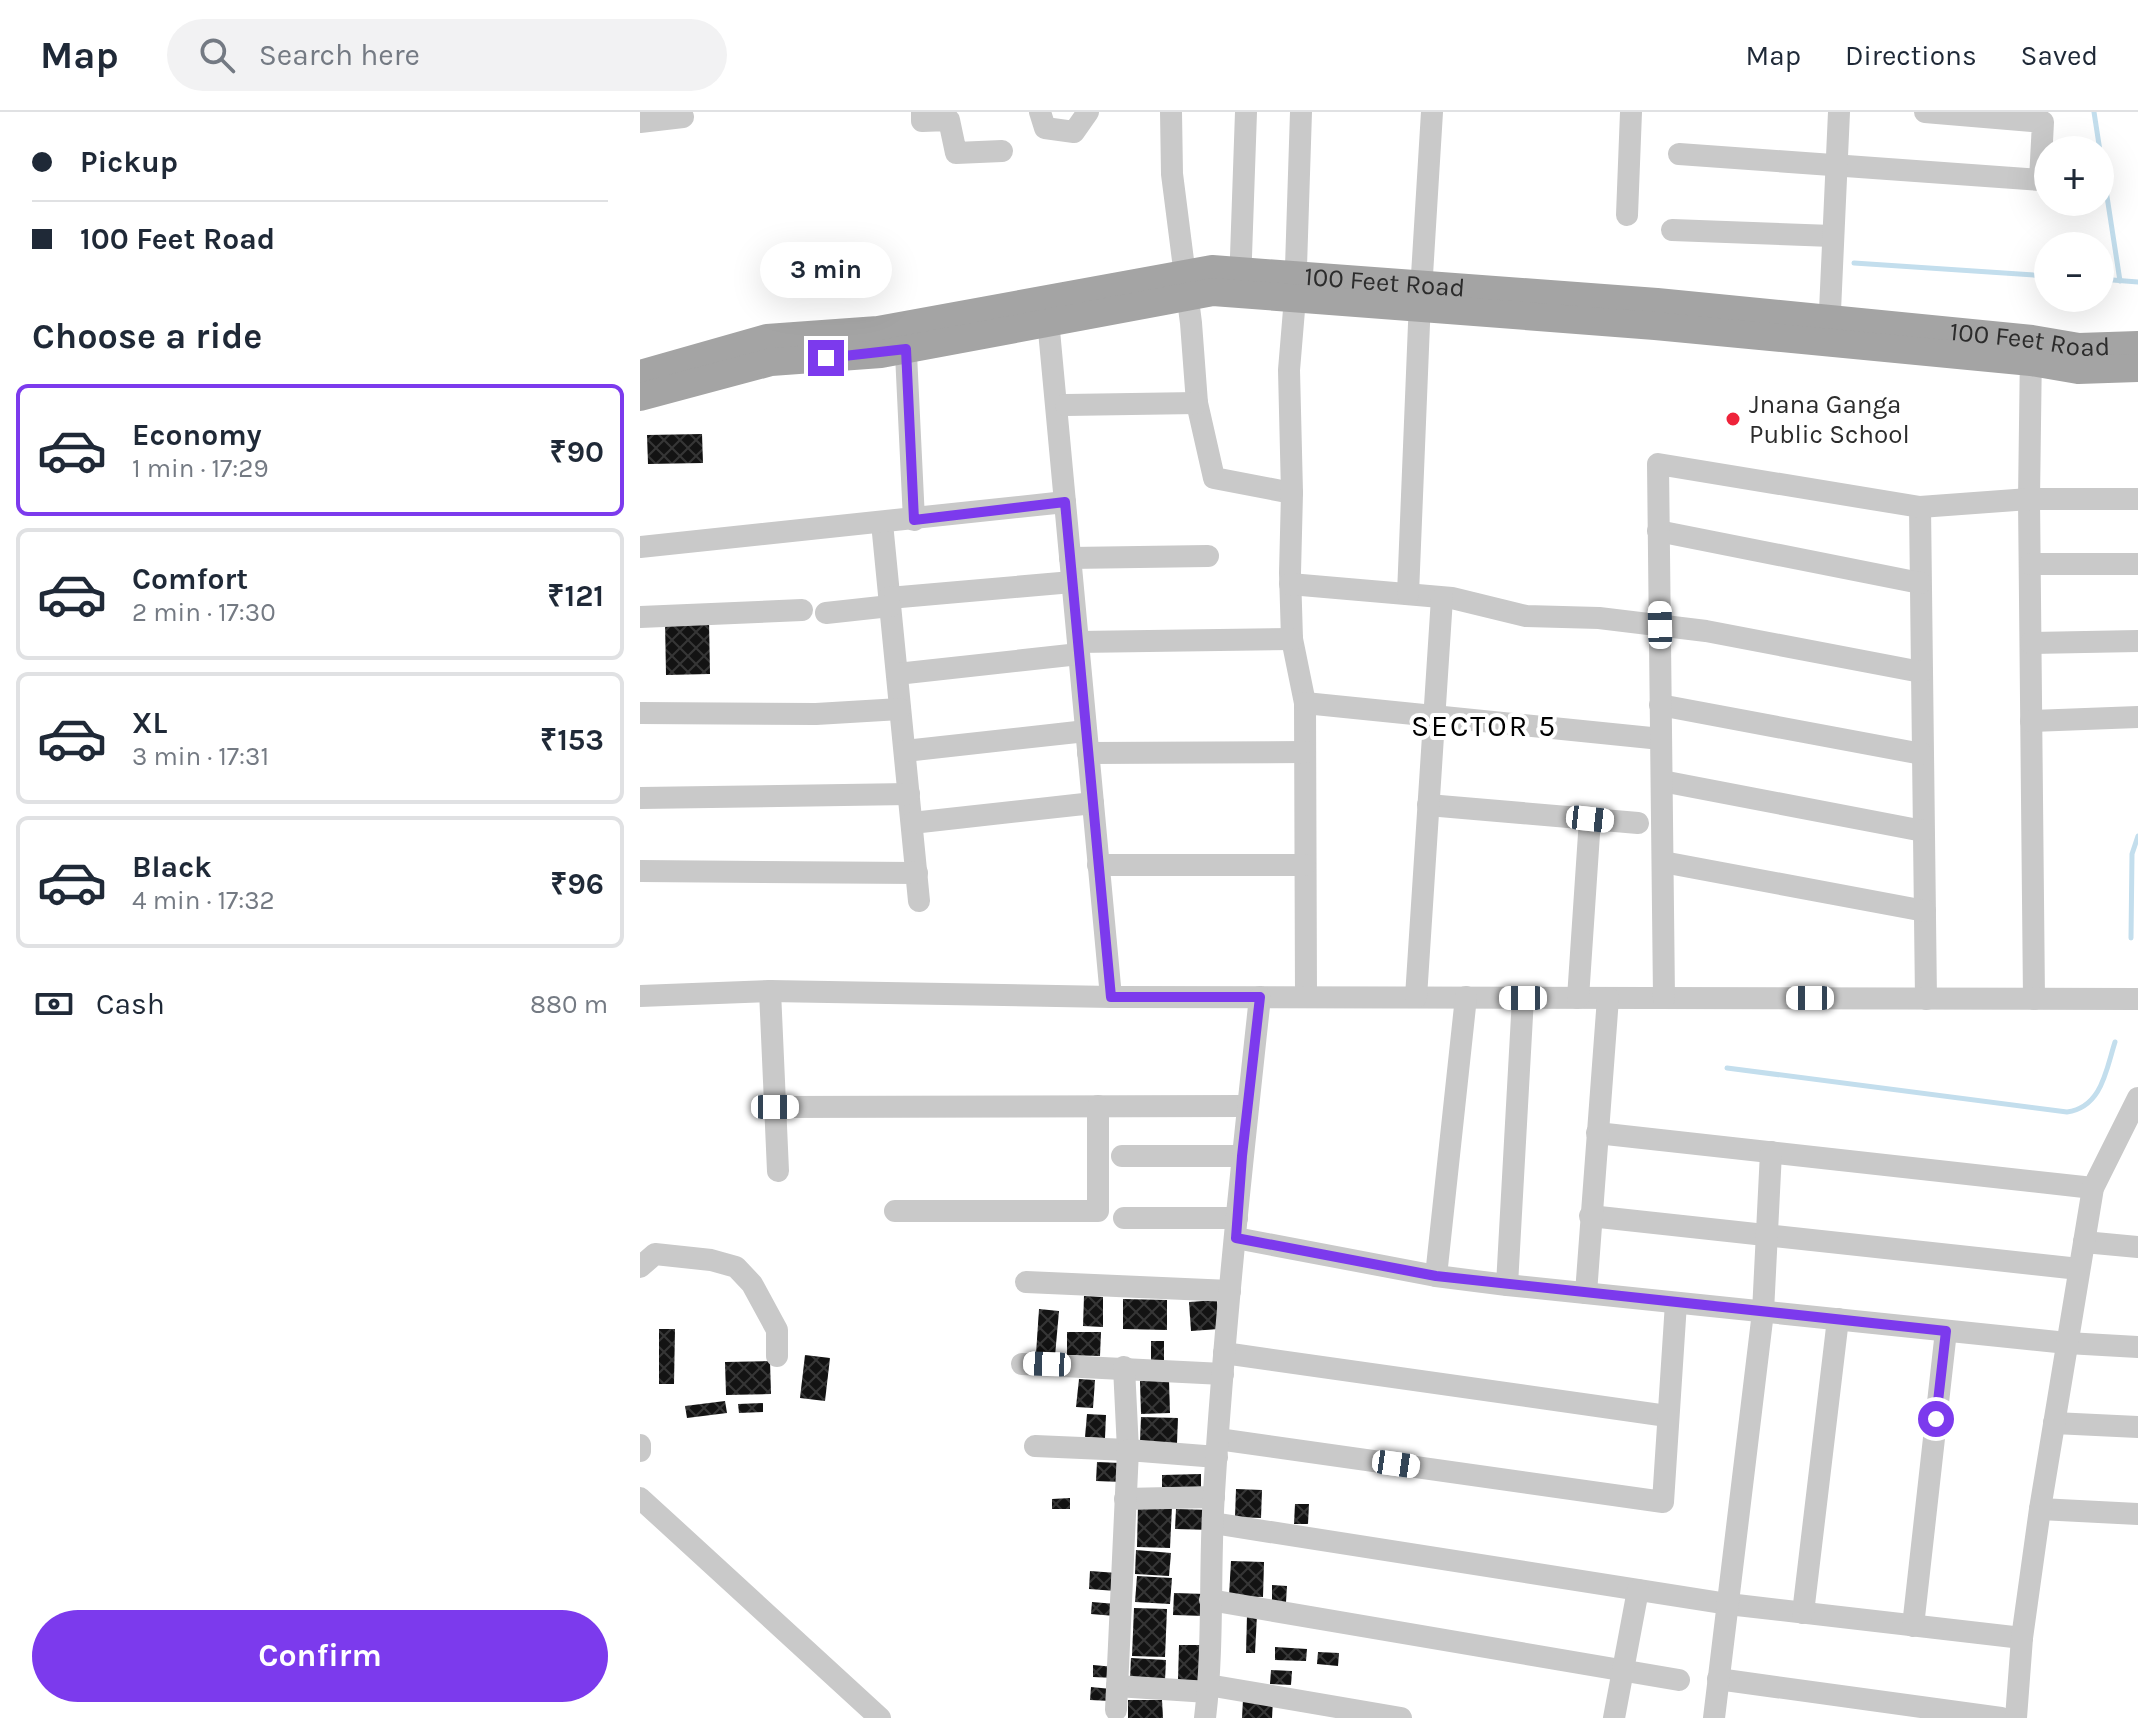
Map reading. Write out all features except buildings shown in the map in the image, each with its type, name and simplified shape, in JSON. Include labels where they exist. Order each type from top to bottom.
[{"type":"main road","name":"100 Feet Road","points":[[640,374],[767,338],[878,330],[905,337],[1186,285],[1212,269],[1240,283],[1421,296],[1657,302],[1829,331],[2031,351],[2138,345]]},
{"type":"main road","name":"100 Feet Road","points":[[640,397],[771,362],[881,354],[905,337]]},
{"type":"main road","name":"100 Feet Road","points":[[2031,351],[2078,370],[2138,368]]},
{"type":"street","points":[[922,112],[922,121],[949,120],[956,153],[1002,151]]},
{"type":"street","points":[[1040,112],[1045,128],[1074,132],[1088,112]]},
{"type":"street","points":[[1171,112],[1172,174],[1197,403],[1214,478],[1292,493]]},
{"type":"street","points":[[1240,283],[1246,112]]},
{"type":"street","points":[[1301,112],[1289,370],[1292,493],[1290,584],[1292,639],[1305,703],[1306,997]]},
{"type":"street","points":[[1408,594],[1432,112]]},
{"type":"street","points":[[1627,215],[1631,112]]},
{"type":"street","points":[[1829,331],[1839,112]]},
{"type":"street","points":[[1679,154],[2040,180],[2043,122],[1925,112]]},
{"type":"street","points":[[640,122],[683,117]]},
{"type":"street","points":[[1672,230],[1832,236]]},
{"type":"street","points":[[1047,311],[1111,997]]},
{"type":"street","points":[[905,337],[914,520]]},
{"type":"street","points":[[2031,351],[2029,499],[2034,999]]},
{"type":"street","points":[[1066,405],[1197,403]]},
{"type":"street","points":[[1664,998],[1658,464],[1920,507],[2029,499],[2138,499]]},
{"type":"street","points":[[640,547],[1065,502]]},
{"type":"street","points":[[1920,507],[1926,999]]},
{"type":"street","points":[[882,523],[919,901]]},
{"type":"street","points":[[1658,531],[1920,583]]},
{"type":"street","points":[[1070,558],[1208,556]]},
{"type":"street","points":[[2030,564],[2138,564]]},
{"type":"street","points":[[826,613],[889,602],[1072,582]]},
{"type":"street","points":[[1290,584],[1442,598],[1526,616],[1599,618],[1706,631],[1921,672]]},
{"type":"street","points":[[1416,997],[1442,598]]},
{"type":"street","points":[[640,617],[802,610]]},
{"type":"street","points":[[897,674],[1078,648],[1292,639]]},
{"type":"street","points":[[2031,643],[2138,641]]},
{"type":"street","points":[[1305,703],[1661,739]]},
{"type":"street","points":[[1660,705],[1922,754]]},
{"type":"street","points":[[640,713],[816,714],[900,709]]},
{"type":"street","points":[[2031,721],[2138,717]]},
{"type":"street","points":[[905,751],[1087,742],[1305,752]]},
{"type":"street","points":[[1662,781],[1923,831]]},
{"type":"street","points":[[640,798],[909,794]]},
{"type":"street","points":[[912,823],[1093,803]]},
{"type":"street","points":[[1428,805],[1638,823]]},
{"type":"street","points":[[1578,998],[1590,819]]},
{"type":"street","points":[[1663,862],[1925,911]]},
{"type":"street","points":[[1098,865],[1305,865]]},
{"type":"street","points":[[640,871],[917,873]]},
{"type":"street","points":[[640,996],[770,991],[1111,997],[2138,999]]},
{"type":"street","points":[[770,991],[778,1171]]},
{"type":"street","points":[[1205,1718],[1217,1448],[1242,1156],[1260,997]]},
{"type":"street","points":[[1436,1276],[1466,997]]},
{"type":"street","points":[[1507,1285],[1523,998]]},
{"type":"street","points":[[1586,1293],[1608,998]]},
{"type":"street","points":[[2016,1718],[2022,1638],[2040,1509],[2093,1188],[2130,1130],[2138,1098]]},
{"type":"street","points":[[895,1211],[1098,1211],[1098,1106]]},
{"type":"street","points":[[775,1107],[1248,1106]]},
{"type":"street","points":[[1597,1133],[2093,1188]]},
{"type":"street","points":[[1714,1718],[1763,1312],[1771,1152]]},
{"type":"street","points":[[1122,1156],[1242,1156]]},
{"type":"street","points":[[1590,1216],[2079,1269]]},
{"type":"street","points":[[1124,1218],[1237,1228],[1436,1276],[1946,1331],[2138,1347]]},
{"type":"street","points":[[2084,1242],[2138,1247]]},
{"type":"street","points":[[640,1267],[655,1254],[711,1260],[736,1267],[752,1284],[777,1330],[777,1356]]},
{"type":"street","points":[[1026,1282],[1230,1291]]},
{"type":"street","points":[[1035,1446],[1128,1450],[1217,1448],[1663,1502],[1676,1303]]},
{"type":"street","points":[[1803,1613],[1838,1319]]},
{"type":"street","points":[[1913,1626],[1946,1331]]},
{"type":"street","points":[[1022,1364],[1124,1367],[1224,1363],[1667,1416]]},
{"type":"street","points":[[1116,1710],[1128,1450],[1124,1367]]},
{"type":"street","points":[[2054,1423],[2138,1427]]},
{"type":"street","points":[[1125,1499],[1214,1497]]},
{"type":"street","points":[[640,1498],[880,1718]]},
{"type":"street","points":[[2040,1509],[2138,1514]]},
{"type":"street","points":[[1213,1523],[1728,1604],[2022,1638]]},
{"type":"street","points":[[1614,1718],[1638,1590]]},
{"type":"street","points":[[1210,1600],[1679,1680]]},
{"type":"street","points":[[1718,1679],[2001,1718]]},
{"type":"street","points":[[1117,1686],[1208,1688],[1401,1718]]},
{"type":"waterway","points":[[2094,112],[2120,281]]},
{"type":"waterway","points":[[1854,263],[2034,275]]},
{"type":"waterway","points":[[2114,280],[2138,282]]},
{"type":"waterway","points":[[2131,938],[2132,854],[2138,836]]},
{"type":"waterway","points":[[1727,1068],[2067,1112],[2079,1109],[2095,1095],[2101,1086],[2115,1042]]},
{"type":"place","name":"Jnana Ganga Public School","points":[[1733,419]]},
{"type":"district","name":"SECTOR 5","points":[[1484,726]]},
{"type":"route","points":[[826,358],[906,349],[914,520],[1065,502],[1111,997],[1260,997],[1236,1238],[1436,1276],[1946,1331],[1936,1419]]}]
